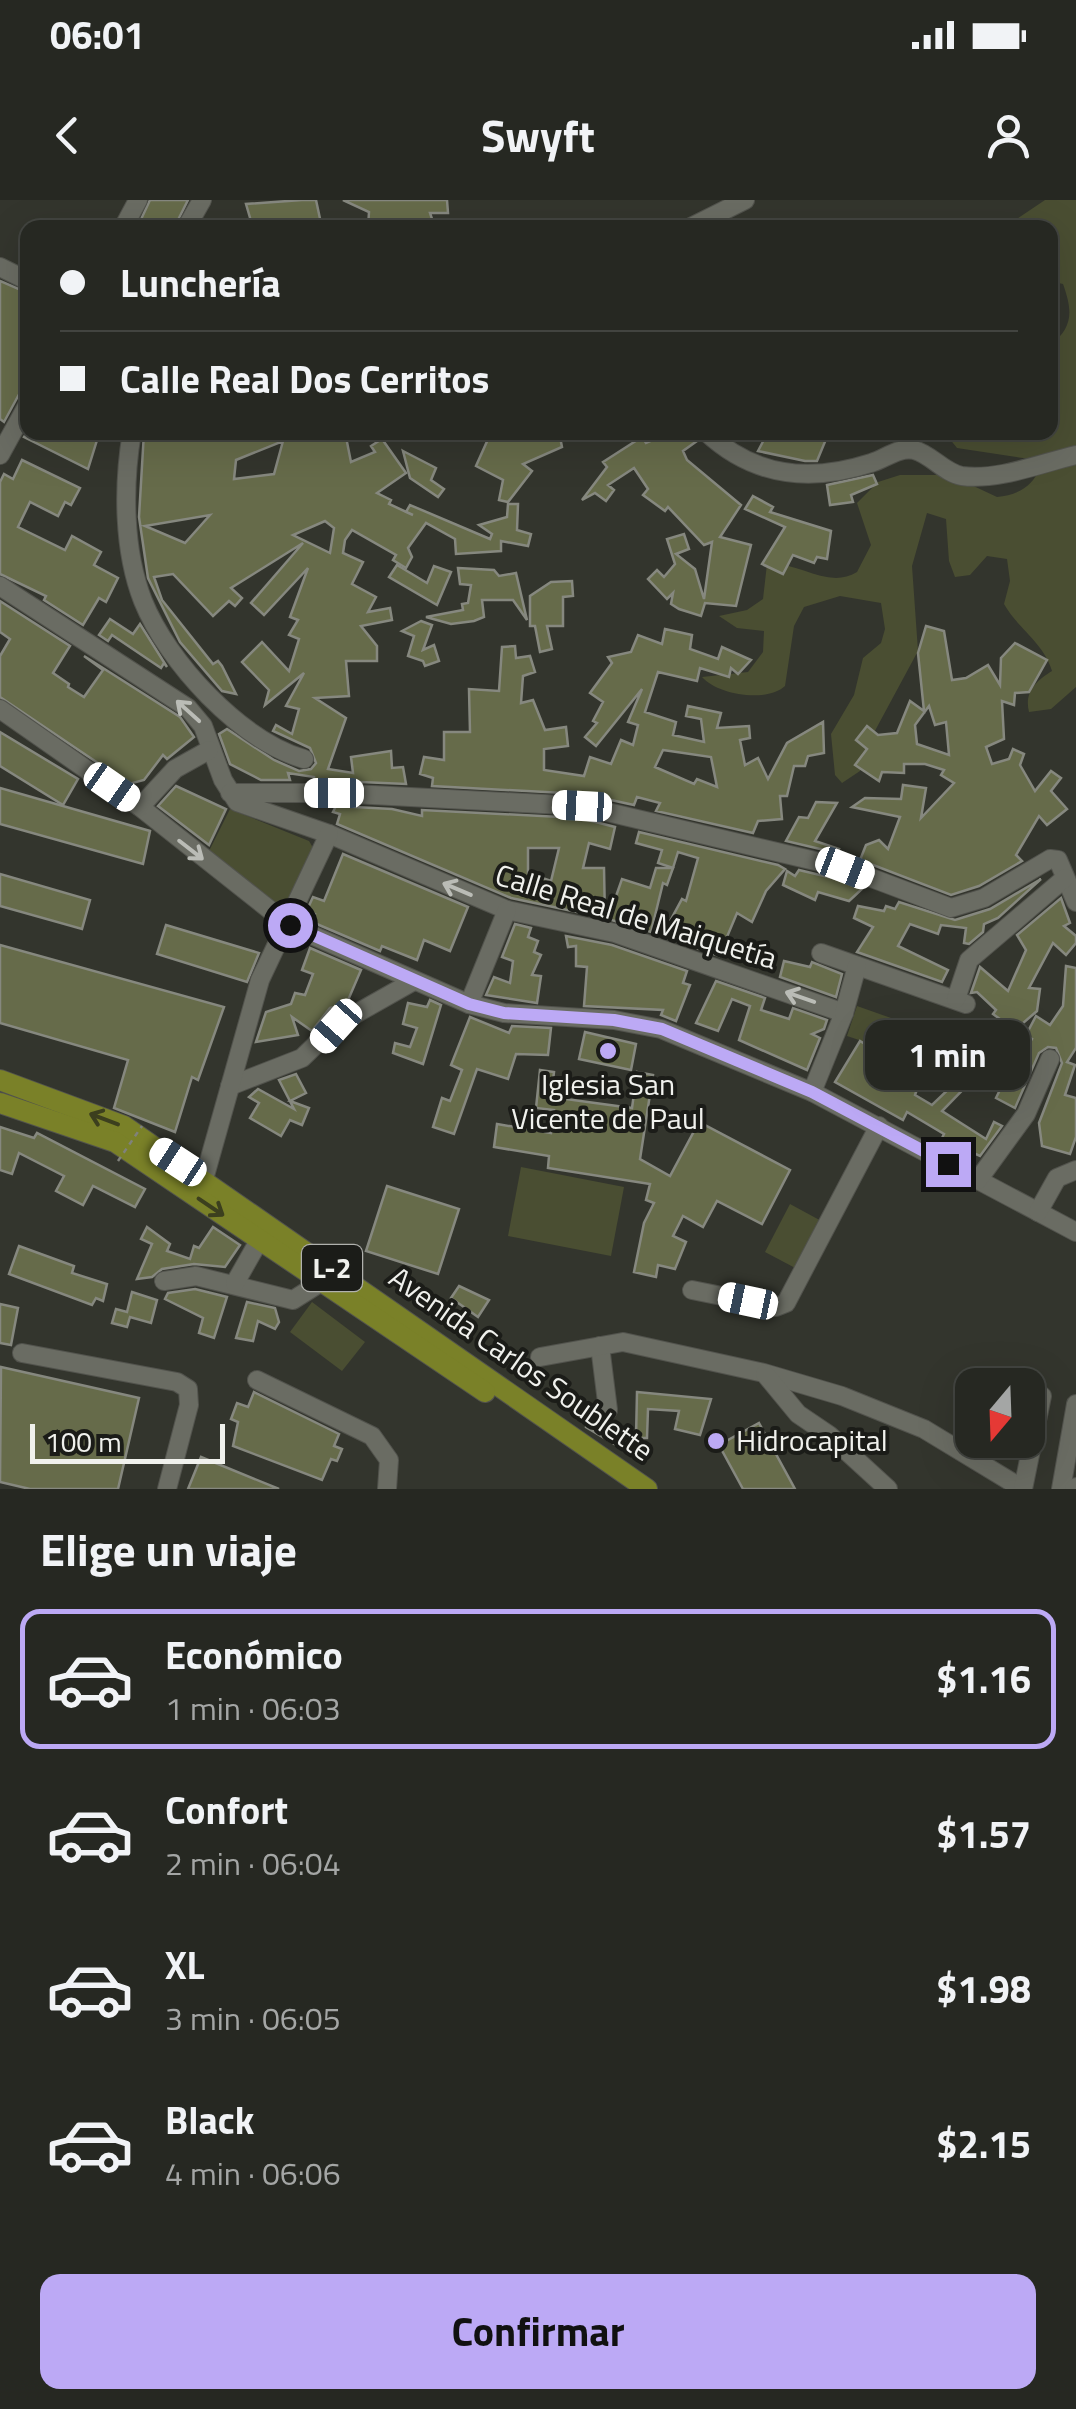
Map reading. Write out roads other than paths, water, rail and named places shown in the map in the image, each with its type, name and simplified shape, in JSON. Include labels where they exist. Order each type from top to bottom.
[{"type":"main road","name":"Avenida Carlos Soublette","points":[[0,1080],[124,1126],[647,1489]]},
{"type":"main road","name":"Avenida Carlos Soublette","points":[[0,1103],[115,1142],[626,1489]]},
{"type":"street","points":[[707,220],[751,201]]},
{"type":"street","points":[[0,454],[20,418]]},
{"type":"street","points":[[130,440],[126,464],[129,537],[150,616],[195,681],[241,725],[261,742],[304,759]]},
{"type":"street","points":[[716,440],[742,460],[782,475],[820,476],[914,450],[963,476],[1076,455]]},
{"type":"street","points":[[0,586],[188,708],[203,726],[209,750],[230,793],[334,793],[582,806],[845,868],[950,908],[984,898],[1050,859],[1058,860],[1076,902]]},
{"type":"street","points":[[0,709],[140,807],[290,925],[469,1004],[504,1013],[614,1020],[662,1029],[812,1092],[1076,1232]]},
{"type":"street","points":[[140,807],[175,769],[209,750]]},
{"type":"street","name":"Calle Real de Maiquetía","points":[[230,793],[237,802],[329,834],[507,910],[615,933],[844,1014]]},
{"type":"street","points":[[204,1179],[260,980],[290,925],[329,834]]},
{"type":"street","points":[[821,953],[961,1001],[968,960],[1066,878]]},
{"type":"street","points":[[469,1004],[507,910]]},
{"type":"street","points":[[812,1092],[844,1014],[858,966]]},
{"type":"street","points":[[230,1086],[302,1058],[336,1026],[412,982]]},
{"type":"street","points":[[978,1180],[1026,1114],[1050,1060]]},
{"type":"street","points":[[692,1290],[776,1307],[786,1304],[880,1126]]},
{"type":"street","points":[[1038,1212],[1057,1178],[1076,1170]]},
{"type":"street","points":[[236,1283],[260,1239]]},
{"type":"street","points":[[164,1282],[196,1276],[293,1300],[323,1281]]},
{"type":"street","points":[[540,1357],[623,1342],[655,1347],[842,1396],[924,1429],[1023,1489],[1029,1458]]},
{"type":"street","points":[[600,1346],[608,1410]]},
{"type":"street","points":[[22,1353],[177,1382],[188,1389],[189,1405],[168,1489]]},
{"type":"street","points":[[764,1373],[798,1414],[828,1435],[888,1489]]},
{"type":"street","points":[[257,1380],[372,1436],[389,1460],[388,1489]]},
{"type":"street","points":[[1061,1489],[1076,1404]]},
{"type":"place","name":"Iglesia San Vicente de Paul","points":[[608,1051]]},
{"type":"place","name":"Hidrocapital","points":[[716,1441]]}]
